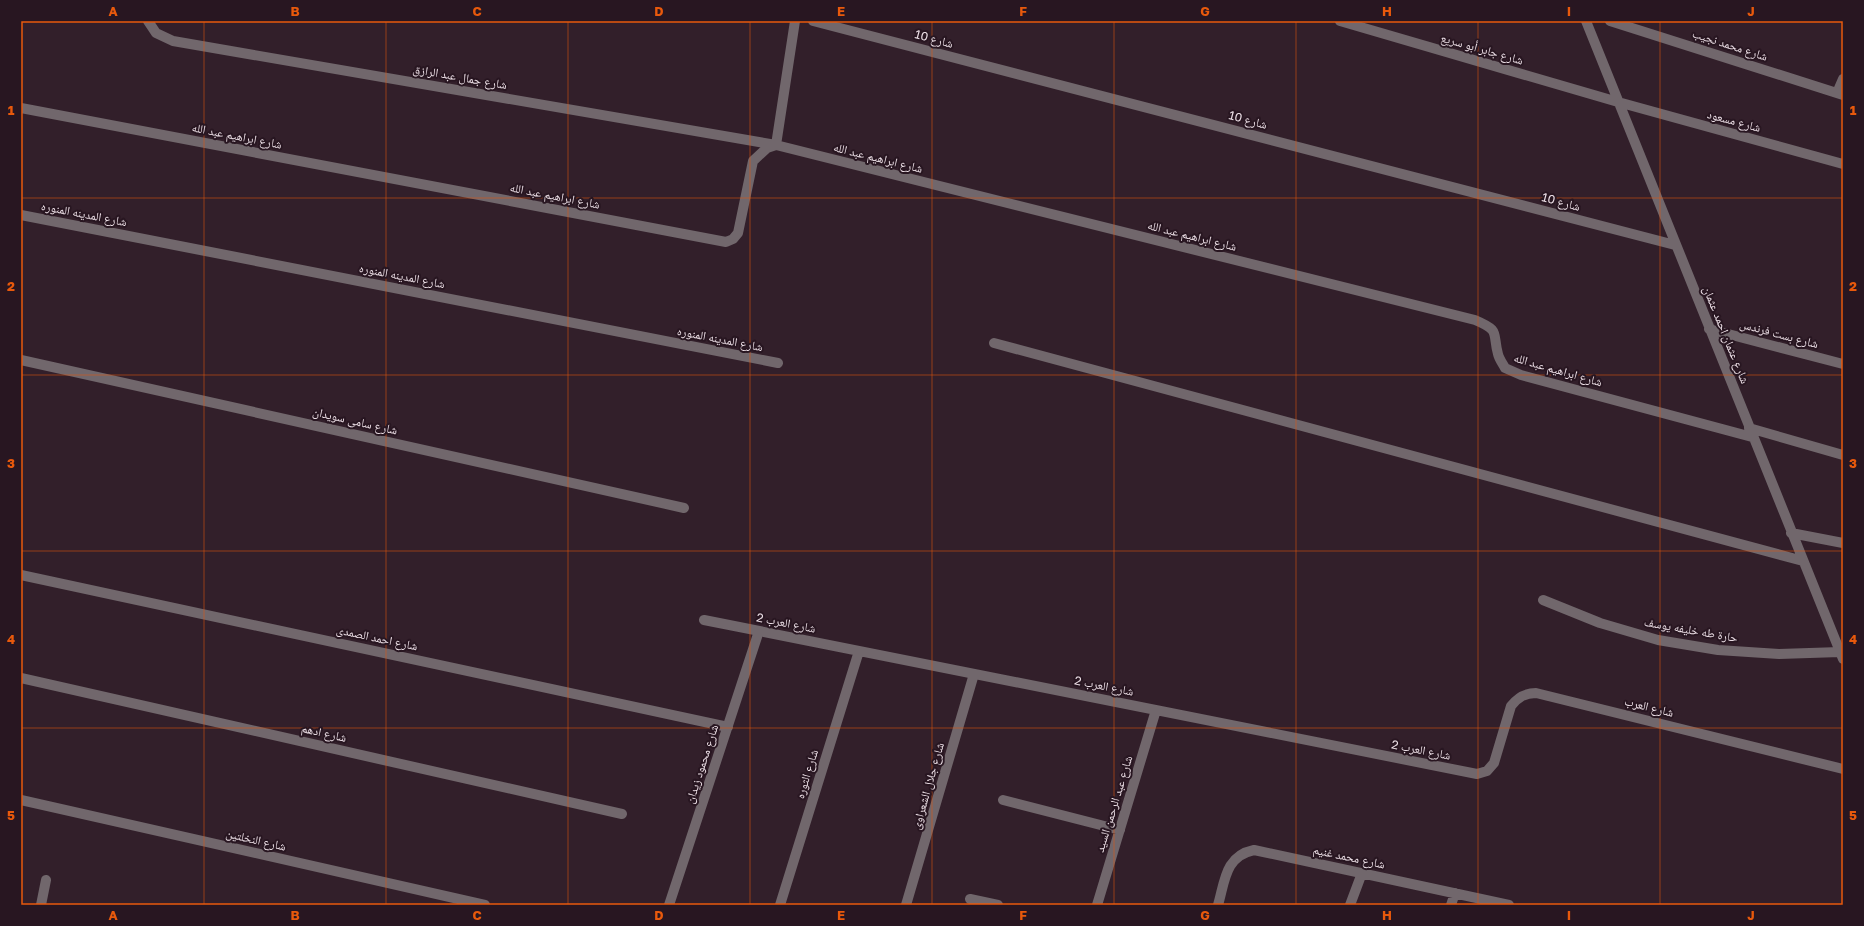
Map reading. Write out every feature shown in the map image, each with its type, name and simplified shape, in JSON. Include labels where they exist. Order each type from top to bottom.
[{"type":"street","name":"شارع جمال عبد الرازق","points":[[148,21],[156,33],[173,41],[776,146]]},
{"type":"street","points":[[776,146],[795,21]]},
{"type":"street","name":"شارع 10","points":[[813,21],[1675,245]]},
{"type":"street","name":"شارع جابر أبو سريع","points":[[1340,21],[1618,102]]},
{"type":"street","name":"شارع عثمان احمد عثمان","points":[[1586,21],[1750,433],[1842,655]]},
{"type":"street","name":"شارع محمد نجيب","points":[[1610,21],[1840,94]]},
{"type":"street","points":[[1840,94],[1843,79]]},
{"type":"street","name":"شارع مسعود","points":[[1618,102],[1843,164]]},
{"type":"street","name":"شارع ابراهيم عبد الله","points":[[21,108],[726,242],[733,239],[738,233],[753,161],[767,148],[776,146],[1475,320],[1488,325],[1496,335],[1498,354],[1505,368],[1510,371],[1750,433],[1843,455]]},
{"type":"street","name":"شارع المدينه المنوره","points":[[21,215],[778,364]]},
{"type":"street","name":"شارع بست فرندس","points":[[1709,329],[1843,364]]},
{"type":"street","points":[[994,343],[1803,561]]},
{"type":"street","name":"شارع سامى سويدان","points":[[21,360],[684,508]]},
{"type":"street","points":[[1791,533],[1843,543]]},
{"type":"street","name":"شارع احمد الصمدى","points":[[21,575],[728,727]]},
{"type":"street","name":"حارة طه خليفه يوسف","points":[[1543,600],[1600,623],[1658,640],[1718,650],[1780,654],[1842,655]]},
{"type":"street","name":"شارع العرب 2","points":[[704,620],[1477,774],[1487,771],[1494,763]]},
{"type":"street","name":"شارع محمود زيدان","points":[[669,905],[759,631]]},
{"type":"street","name":"شارع الثوره","points":[[780,905],[859,651]]},
{"type":"street","name":"شارع جلال الشعراوى","points":[[906,905],[974,674]]},
{"type":"street","name":"شارع ادهم","points":[[21,678],[622,814]]},
{"type":"street","name":"شارع العرب","points":[[1494,763],[1511,706],[1522,696],[1528,693],[1536,693],[1843,769]]},
{"type":"street","name":"شارع عبد الرحمن السيد","points":[[1097,905],[1156,710]]},
{"type":"street","name":"شارع النخلتين","points":[[21,800],[485,905]]},
{"type":"street","points":[[1003,800],[1120,830]]},
{"type":"street","name":"شارع محمد غنيم","points":[[1218,905],[1230,864],[1236,856],[1254,850],[1509,905]]},
{"type":"street","points":[[1350,905],[1362,873]]},
{"type":"street","points":[[41,905],[46,880]]},
{"type":"street","points":[[1451,905],[1455,893]]},
{"type":"street","points":[[970,899],[998,905]]}]
